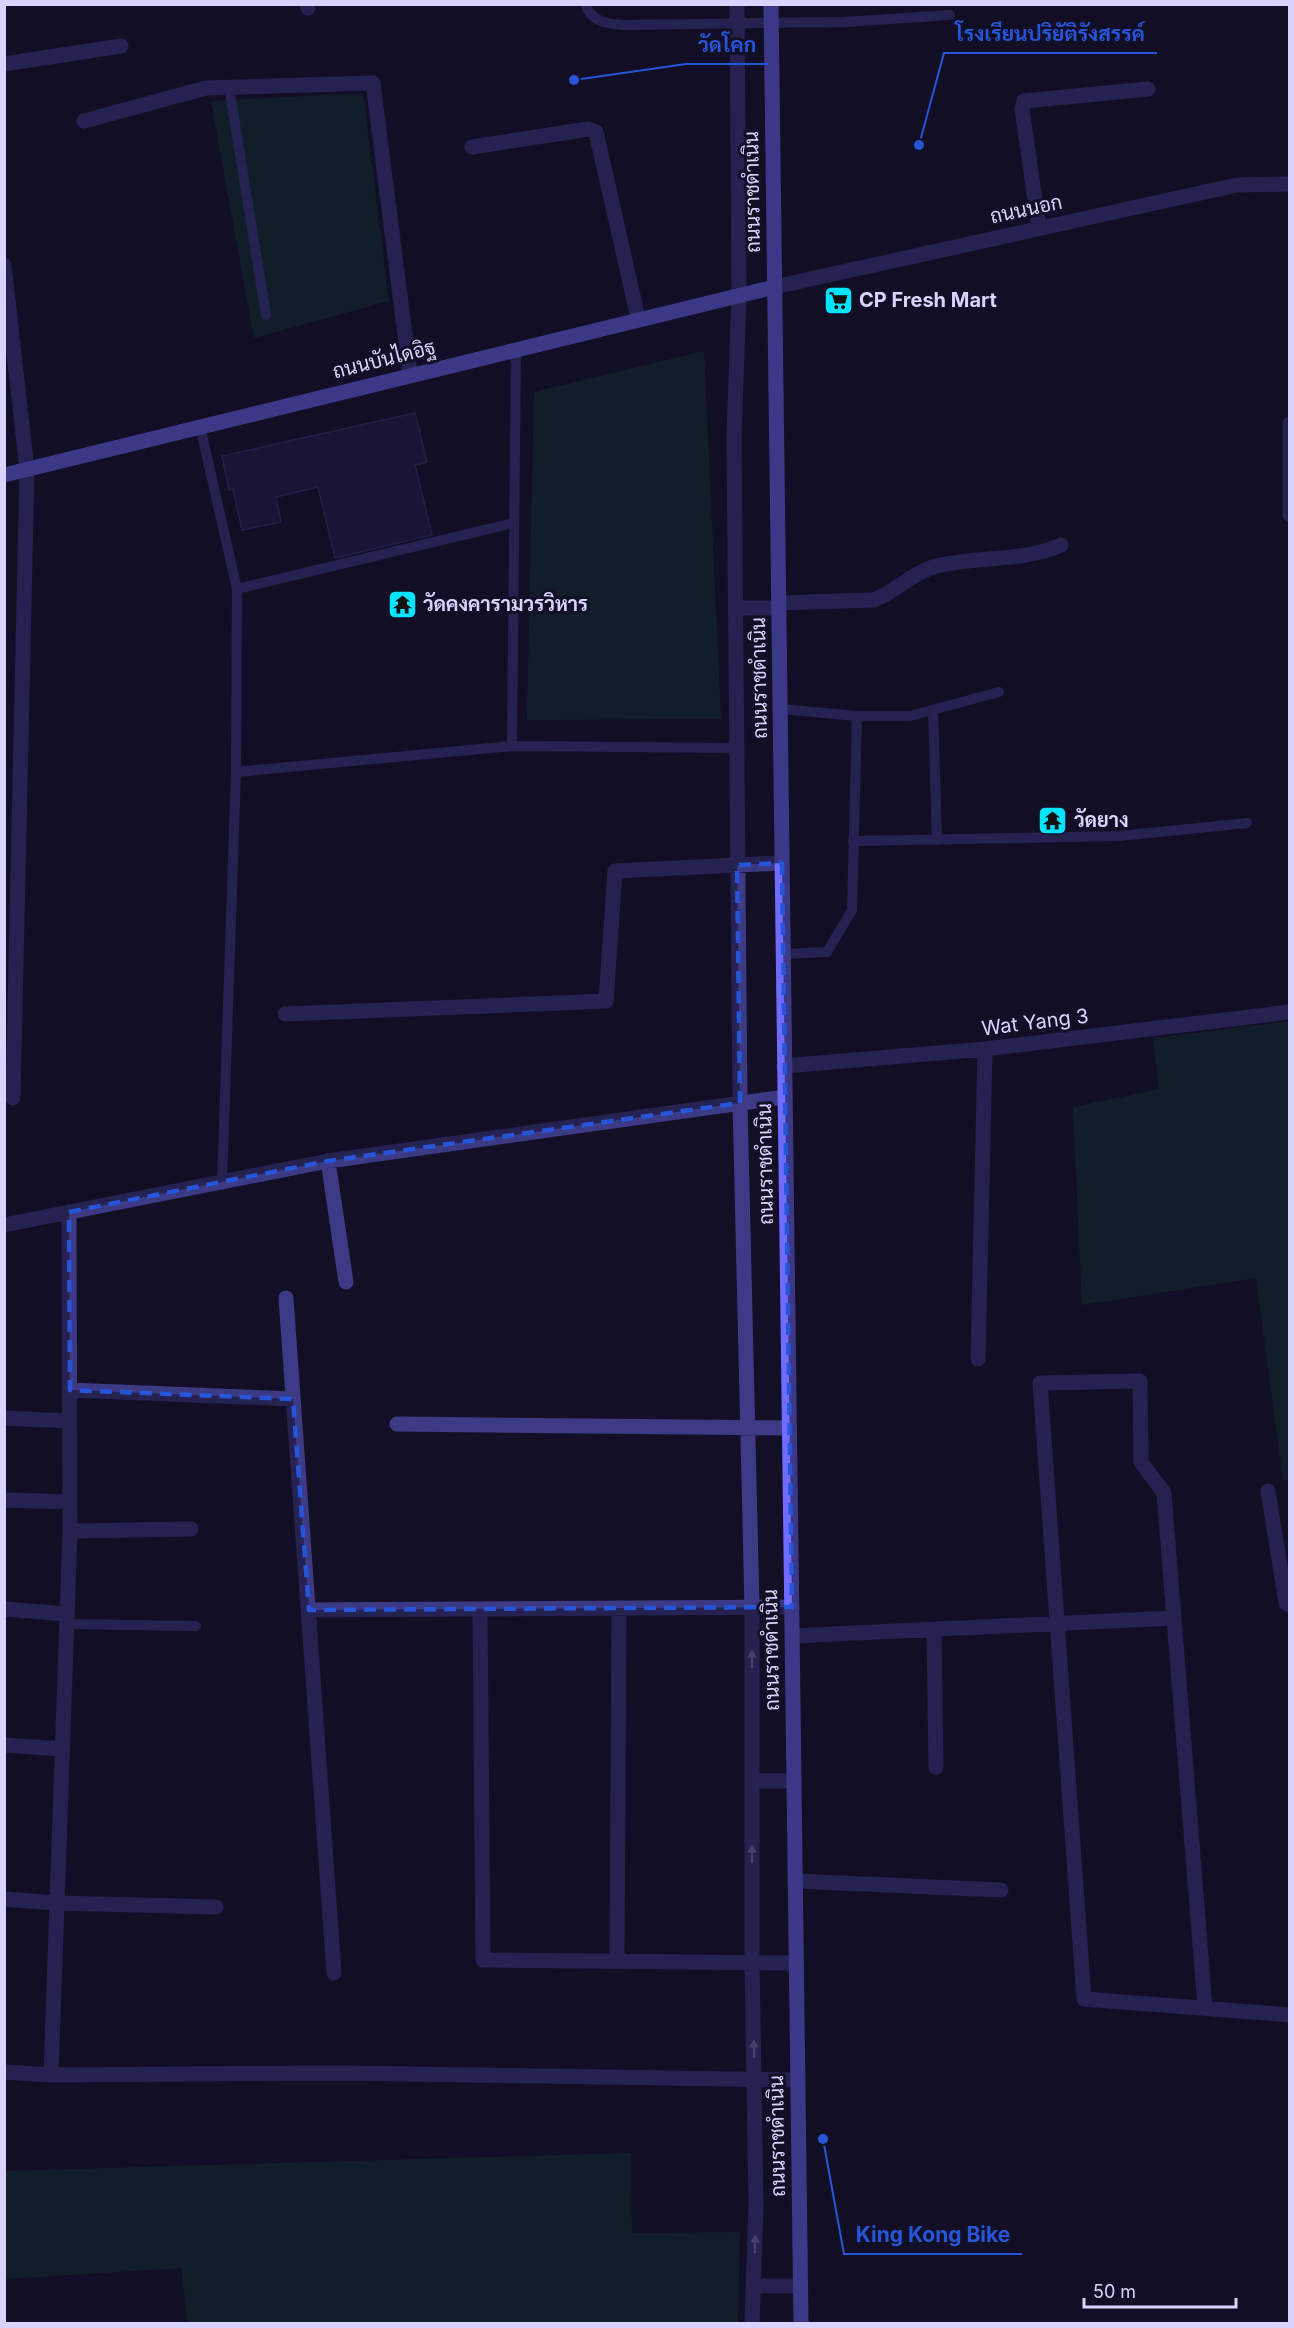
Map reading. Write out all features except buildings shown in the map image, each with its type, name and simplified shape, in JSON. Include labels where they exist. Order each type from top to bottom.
[{"type":"main road","name":"ถนนราชดำเนิน","points":[[771,4],[801,2324]]},
{"type":"main road","name":"ถนนบันไดอิฐ","points":[[4,475],[638,318],[774,287]]},
{"type":"street","points":[[737,4],[739,294],[734,437],[740,1103],[752,1607],[752,1962],[756,2204],[752,2324]]},
{"type":"street","points":[[4,64],[120,46]]},
{"type":"street","points":[[84,121],[206,88],[372,83],[410,374]]},
{"type":"street","points":[[1039,228],[1023,109],[1024,101],[1030,98],[1148,89]]},
{"type":"street","points":[[472,147],[588,129],[596,132],[638,318]]},
{"type":"street","name":"ถนนนอก","points":[[774,287],[1237,185],[1290,184]]},
{"type":"street","points":[[4,265],[27,469],[13,1098]]},
{"type":"street","points":[[1290,424],[1290,515]]},
{"type":"street","points":[[736,608],[873,600],[887,595],[919,572],[936,567],[1009,558],[1061,545]]},
{"type":"street","points":[[285,1014],[606,1001],[615,871],[782,863]]},
{"type":"street","name":"Wat Yang 3","points":[[784,1066],[985,1049],[1290,1012]]},
{"type":"street","points":[[978,1359],[985,1049]]},
{"type":"street","points":[[4,1225],[328,1161],[785,1097]]},
{"type":"street","points":[[328,1161],[346,1282]]},
{"type":"street","points":[[51,2075],[70,1531],[69,1212]]},
{"type":"street","points":[[286,1298],[334,1973]]},
{"type":"street","points":[[1205,2007],[1172,1618],[1164,1493],[1141,1462],[1140,1382],[1041,1383],[1084,1999],[1290,2015]]},
{"type":"street","points":[[70,1390],[293,1399]]},
{"type":"street","points":[[4,1418],[69,1421]]},
{"type":"street","points":[[397,1424],[789,1428]]},
{"type":"street","points":[[1268,1491],[1286,1603],[1290,1605]]},
{"type":"street","points":[[4,1500],[70,1502]]},
{"type":"street","points":[[70,1531],[191,1529]]},
{"type":"street","points":[[309,1610],[792,1607]]},
{"type":"street","points":[[617,1959],[619,1608]]},
{"type":"street","points":[[4,1609],[67,1619]]},
{"type":"street","points":[[480,1609],[483,1960],[617,1959],[796,1963]]},
{"type":"street","points":[[792,1636],[1172,1618]]},
{"type":"street","points":[[934,1630],[936,1767]]},
{"type":"street","points":[[4,1745],[62,1749]]},
{"type":"street","points":[[752,1782],[794,1781]]},
{"type":"street","points":[[795,1881],[1001,1890]]},
{"type":"street","points":[[4,1899],[57,1903],[216,1907]]},
{"type":"street","points":[[4,2072],[51,2075],[339,2073],[797,2080]]},
{"type":"street","points":[[754,2286],[800,2286]]},
{"type":"lane","points":[[585,4],[592,16],[611,24],[844,22],[950,15]]},
{"type":"lane","points":[[229,87],[266,315]]},
{"type":"lane","points":[[512,746],[516,348]]},
{"type":"lane","points":[[200,426],[237,589],[236,772],[222,1183]]},
{"type":"lane","points":[[237,589],[514,523]]},
{"type":"lane","points":[[780,709],[857,716],[910,716],[999,692]]},
{"type":"lane","points":[[933,710],[936,840]]},
{"type":"lane","points":[[783,954],[827,952],[852,910],[855,885],[853,841],[857,716]]},
{"type":"lane","points":[[236,772],[512,746],[737,748]]},
{"type":"lane","points":[[853,841],[1120,836],[1247,823]]},
{"type":"lane","points":[[67,1619],[196,1626]]},
{"type":"highlighted area","points":[[782,863],[792,1607],[309,1610],[293,1399],[70,1390],[69,1212],[328,1161],[740,1103],[737,865]]},
{"type":"green space","points":[[363,93],[389,301],[254,338],[211,101]]},
{"type":"green space","points":[[704,351],[721,719],[527,720],[534,392]]},
{"type":"green space","points":[[1289,1021],[1290,1480],[1283,1480],[1256,1278],[1082,1305],[1073,1107],[1159,1089],[1153,1038]]},
{"type":"green space","points":[[631,2153],[632,2233],[740,2232],[738,2323],[188,2323],[181,2268],[5,2279],[5,2171]]},
{"type":"place","name":"วัดโคก","points":[[574,80]]},
{"type":"place","name":"โรงเรียนปริยัติรังสรรค์","points":[[919,145]]},
{"type":"place","name":"CP Fresh Mart","points":[[838,300]]},
{"type":"place","name":"วัดคงคารามวรวิหาร","points":[[402,604]]},
{"type":"place","name":"วัดยาง","points":[[1053,820]]},
{"type":"place","name":"King Kong Bike","points":[[823,2139]]}]
